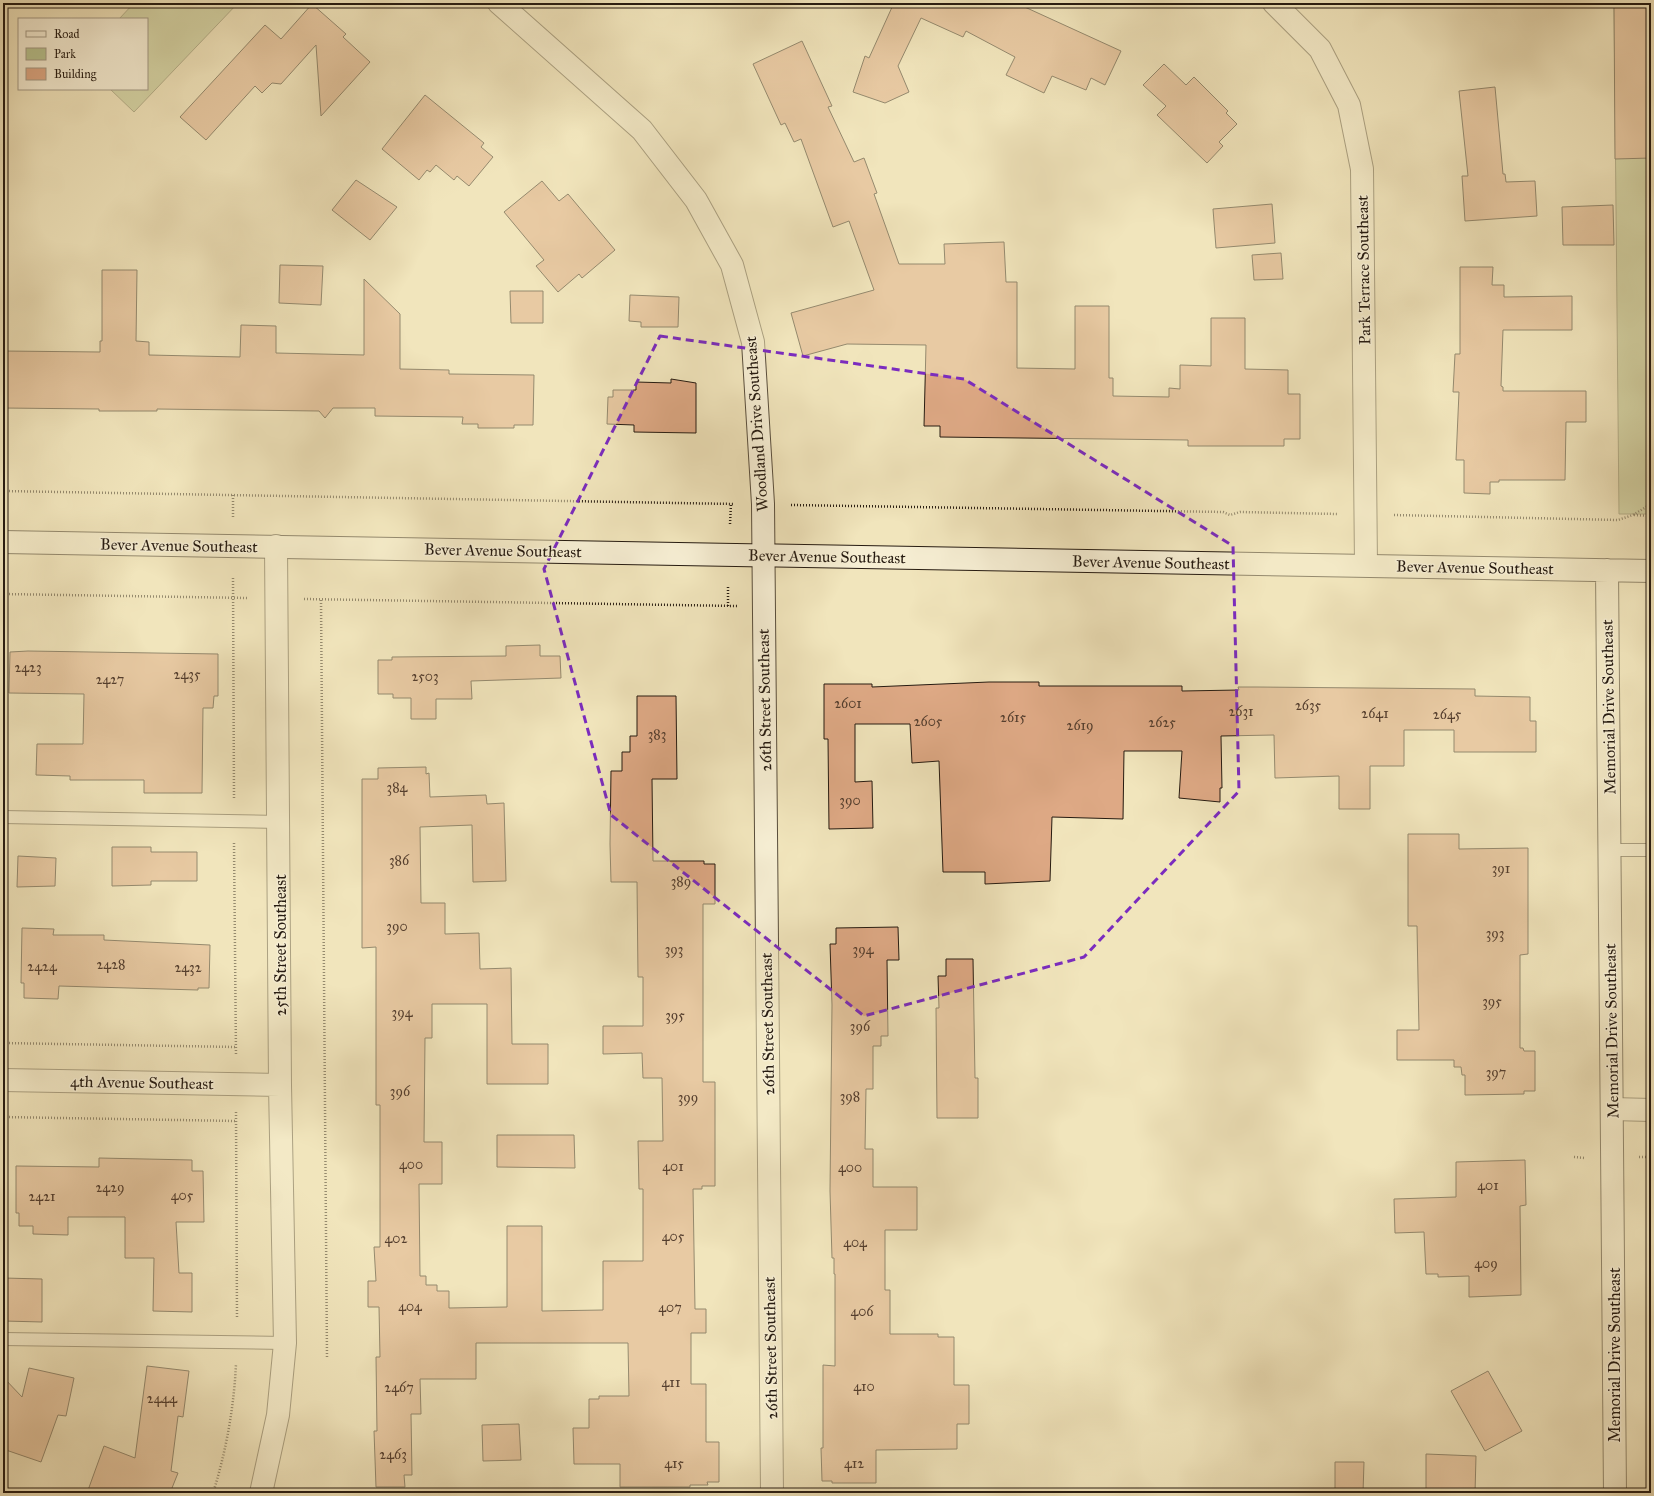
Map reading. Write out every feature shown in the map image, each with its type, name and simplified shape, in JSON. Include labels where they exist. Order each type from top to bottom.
[{"type":"street","name":"Woodland Drive Southeast","points":[[499,3],[642,130],[696,200],[732,265],[752,342],[763,504],[763,555]]},
{"type":"street","name":"Park Terrace Southeast","points":[[1274,3],[1320,49],[1349,105],[1362,170],[1366,565]]},
{"type":"street","name":"Bever Avenue Southeast","points":[[3,542],[1651,571]]},
{"type":"street","name":"25th Street Southeast","points":[[261,1493],[278,1415],[285,1343],[280,1085],[276,546]]},
{"type":"street","name":"26th Street Southeast","points":[[763,555],[772,1493]]},
{"type":"street","name":"Memorial Drive Southeast","points":[[1607,570],[1615,1493]]},
{"type":"street","name":"4th Avenue Southeast","points":[[3,1080],[280,1085]]},
{"type":"street","points":[[1612,1109],[1651,1110]]},
{"type":"lane","points":[[3,817],[279,822]]},
{"type":"lane","points":[[1609,850],[1651,850]]},
{"type":"lane","points":[[3,1340],[285,1343]]},
{"type":"path","points":[[3,491],[739,504]]},
{"type":"path","points":[[233,495],[233,517]]},
{"type":"path","points":[[730,524],[731,504]]},
{"type":"path","points":[[785,504],[1223,512],[1230,515],[1240,512],[1340,514]]},
{"type":"path","points":[[1389,515],[1618,520],[1633,515],[1651,504]]},
{"type":"path","points":[[1633,515],[1651,516]]},
{"type":"path","points":[[728,586],[728,606]]},
{"type":"path","points":[[3,594],[253,598]]},
{"type":"path","points":[[300,599],[741,607]]},
{"type":"path","points":[[321,600],[326,1358]]},
{"type":"path","points":[[3,1043],[236,1047]]},
{"type":"path","points":[[213,1493],[218,1479],[232,1407],[237,1343],[236,1108]]},
{"type":"path","points":[[3,1117],[236,1121]]},
{"type":"path","points":[[1649,1136],[1651,1339]]},
{"type":"path","points":[[1574,1157],[1588,1158]]},
{"type":"highlighted area","points":[[660,336],[964,379],[1233,546],[1239,791],[1084,957],[864,1016],[611,815],[544,569]]},
{"type":"green space","points":[[134,3],[238,3],[134,112],[111,90],[148,90],[148,18],[120,18]]},
{"type":"green space","points":[[1614,3],[1651,3],[1651,514],[1619,514]]},
{"type":"building","points":[[888,3],[1016,3],[1121,51],[1105,85],[1091,78],[1086,90],[1052,76],[1044,93],[1006,75],[1015,57],[966,31],[963,37],[921,18],[898,66],[909,92],[885,103],[853,92],[865,56],[869,58],[893,5]]},
{"type":"building","points":[[1614,3],[1651,3],[1651,158],[1615,159]]},
{"type":"building","points":[[312,4],[346,34],[343,37],[370,62],[321,116],[316,45],[281,84],[272,83],[262,93],[255,86],[206,140],[180,117],[265,25],[281,39]]},
{"type":"building","points":[[802,41],[832,106],[828,107],[854,162],[864,158],[877,193],[874,194],[899,264],[945,264],[944,244],[1004,242],[1006,282],[1017,282],[1017,368],[1075,369],[1075,306],[1109,306],[1109,378],[1113,378],[1113,396],[1169,397],[1169,388],[1180,389],[1180,365],[1211,366],[1211,318],[1245,318],[1245,369],[1288,370],[1288,394],[1300,394],[1300,439],[1284,439],[1284,446],[1188,446],[1188,440],[940,437],[940,426],[924,426],[926,345],[847,344],[803,356],[791,313],[874,290],[849,221],[833,227],[801,139],[794,142],[785,123],[781,125],[753,64]]},
{"type":"building","points":[[1164,64],[1186,85],[1194,77],[1228,111],[1226,113],[1237,124],[1219,142],[1223,146],[1207,163],[1157,115],[1166,106],[1143,85]]},
{"type":"building","points":[[1495,87],[1503,174],[1505,174],[1506,182],[1535,181],[1537,216],[1465,221],[1462,176],[1468,176],[1459,91]]},
{"type":"building","points":[[425,95],[484,143],[481,147],[493,157],[469,186],[457,176],[454,180],[436,165],[430,172],[427,170],[419,180],[382,149]]},
{"type":"building","points":[[356,180],[397,207],[370,240],[332,210]]},
{"type":"building","points":[[542,181],[559,201],[568,194],[615,250],[582,278],[579,274],[558,292],[536,266],[544,260],[504,212]]},
{"type":"building","points":[[1272,204],[1275,243],[1216,248],[1213,209]]},
{"type":"building","points":[[1613,205],[1614,245],[1563,245],[1562,207]]},
{"type":"building","points":[[1281,253],[1283,279],[1254,280],[1252,255]]},
{"type":"building","points":[[280,265],[323,266],[321,305],[279,303]]},
{"type":"building","points":[[1460,267],[1493,267],[1492,285],[1504,285],[1504,297],[1572,296],[1572,330],[1503,330],[1501,386],[1503,387],[1503,391],[1586,391],[1586,422],[1566,422],[1565,480],[1499,480],[1499,482],[1490,482],[1490,494],[1464,493],[1464,460],[1456,460],[1459,392],[1453,392],[1455,354],[1460,354]]},
{"type":"building","points":[[102,270],[137,270],[136,341],[149,342],[149,355],[240,357],[241,325],[276,326],[276,353],[364,355],[364,279],[400,314],[400,369],[449,370],[449,374],[534,375],[533,425],[514,425],[514,428],[478,428],[478,424],[462,424],[463,417],[375,416],[375,408],[333,408],[325,418],[319,411],[157,409],[157,411],[99,411],[99,409],[3,408],[3,351],[100,352],[100,341],[102,341]]},
{"type":"building","points":[[510,291],[543,291],[543,323],[511,323]]},
{"type":"building","points":[[630,295],[679,297],[678,327],[641,327],[641,322],[629,321]]},
{"type":"building","points":[[671,379],[696,383],[696,433],[634,432],[634,425],[607,424],[608,397],[613,397],[613,390],[636,390],[636,382],[671,383]]},
{"type":"building","points":[[540,645],[540,656],[560,656],[561,678],[471,681],[472,699],[436,699],[436,719],[411,719],[411,698],[393,698],[393,694],[378,694],[378,660],[392,660],[392,657],[506,656],[506,646]]},
{"type":"building","points":[[10,652],[218,654],[218,696],[214,696],[213,708],[203,708],[202,793],[144,793],[144,780],[70,780],[70,776],[36,775],[37,744],[83,744],[84,694],[9,693]]},
{"type":"building","points":[[989,682],[1039,682],[1039,686],[1182,686],[1182,691],[1239,690],[1238,687],[1475,689],[1475,696],[1530,697],[1530,721],[1536,721],[1536,752],[1454,752],[1454,730],[1404,730],[1404,766],[1370,766],[1370,809],[1339,809],[1339,776],[1275,778],[1274,735],[1221,736],[1222,788],[1220,788],[1220,802],[1179,798],[1182,751],[1124,751],[1123,819],[1052,817],[1050,881],[985,884],[985,872],[943,872],[939,761],[912,763],[910,724],[855,724],[855,782],[872,781],[873,828],[829,829],[828,739],[824,739],[824,684],[872,684],[872,687]]},
{"type":"building","points":[[637,696],[676,696],[677,779],[652,779],[653,861],[704,861],[704,864],[715,864],[715,904],[703,904],[703,1082],[715,1082],[715,1186],[702,1186],[702,1189],[693,1189],[695,1309],[706,1309],[706,1333],[691,1333],[691,1384],[706,1384],[706,1442],[719,1442],[719,1482],[707,1482],[708,1485],[690,1485],[690,1487],[620,1487],[620,1464],[574,1464],[573,1428],[589,1428],[589,1399],[599,1399],[599,1396],[629,1396],[628,1343],[476,1343],[476,1379],[420,1379],[421,1414],[411,1414],[412,1475],[404,1475],[405,1487],[376,1487],[374,1431],[377,1431],[376,1357],[380,1357],[379,1307],[368,1307],[368,1281],[376,1281],[374,1247],[380,1247],[380,1105],[376,1105],[376,947],[362,948],[362,779],[378,779],[378,768],[426,767],[426,774],[429,773],[430,797],[486,795],[487,804],[504,803],[506,881],[473,882],[472,825],[420,827],[421,903],[445,903],[445,934],[479,933],[480,969],[511,968],[512,1044],[548,1044],[548,1084],[487,1084],[487,1004],[432,1004],[432,1038],[425,1038],[424,1142],[442,1142],[442,1184],[419,1184],[420,1276],[426,1276],[426,1285],[437,1285],[437,1291],[449,1291],[449,1308],[507,1307],[507,1226],[542,1226],[542,1311],[603,1310],[603,1261],[643,1261],[643,1189],[639,1189],[638,1141],[663,1141],[662,1078],[643,1078],[642,1053],[603,1054],[603,1026],[643,1026],[643,977],[638,977],[637,882],[611,882],[610,844],[611,771],[622,771],[622,752],[630,752],[630,736],[637,736]]},
{"type":"building","points":[[1408,834],[1459,834],[1459,849],[1528,848],[1528,954],[1520,955],[1520,1048],[1523,1048],[1524,1051],[1535,1051],[1535,1091],[1524,1091],[1524,1094],[1465,1095],[1465,1075],[1462,1075],[1461,1067],[1454,1067],[1454,1060],[1397,1060],[1397,1030],[1419,1030],[1417,926],[1408,926]]},
{"type":"building","points":[[112,847],[151,847],[151,852],[197,852],[197,881],[151,881],[151,885],[112,886]]},
{"type":"building","points":[[18,856],[56,858],[55,886],[17,887]]},
{"type":"building","points":[[898,927],[899,960],[887,960],[888,1036],[881,1036],[881,1046],[873,1046],[873,1089],[866,1089],[865,1149],[873,1149],[873,1187],[917,1187],[917,1230],[885,1230],[885,1290],[890,1290],[890,1334],[938,1334],[938,1337],[954,1337],[954,1385],[969,1385],[969,1424],[957,1424],[957,1449],[876,1450],[876,1483],[832,1483],[832,1481],[822,1481],[821,1448],[823,1448],[823,1365],[835,1366],[835,1274],[834,1258],[832,1258],[830,1191],[832,1005],[830,944],[836,944],[836,928]]},
{"type":"building","points":[[22,928],[54,929],[53,935],[104,935],[104,940],[210,945],[209,988],[198,988],[198,990],[59,986],[58,999],[24,998],[24,983],[21,983]]},
{"type":"building","points":[[946,959],[973,959],[975,1078],[978,1078],[978,1118],[937,1118],[936,1008],[939,1008],[938,976],[946,976]]},
{"type":"building","points":[[497,1135],[574,1135],[575,1168],[497,1167]]},
{"type":"building","points":[[99,1158],[192,1160],[192,1171],[203,1171],[204,1222],[176,1222],[179,1273],[192,1273],[192,1312],[153,1311],[154,1258],[125,1258],[125,1217],[68,1217],[68,1235],[33,1234],[33,1226],[19,1226],[19,1213],[16,1213],[16,1166],[99,1167]]},
{"type":"building","points":[[1525,1160],[1526,1205],[1520,1206],[1521,1295],[1469,1297],[1469,1276],[1438,1277],[1438,1274],[1426,1274],[1424,1232],[1395,1233],[1394,1199],[1456,1197],[1456,1162]]},
{"type":"building","points":[[4,1278],[42,1279],[42,1322],[4,1321]]},
{"type":"building","points":[[147,1366],[189,1371],[183,1417],[178,1416],[171,1471],[178,1473],[170,1493],[87,1493],[104,1446],[135,1458]]},
{"type":"building","points":[[29,1368],[74,1378],[66,1416],[58,1415],[41,1462],[3,1449],[3,1377],[22,1397]]},
{"type":"building","points":[[1488,1371],[1522,1431],[1485,1451],[1451,1391]]},
{"type":"building","points":[[519,1424],[521,1460],[483,1461],[482,1425]]},
{"type":"building","points":[[1426,1454],[1476,1456],[1475,1493],[1426,1493]]},
{"type":"building","points":[[1335,1462],[1364,1462],[1363,1493],[1335,1493]]}]
